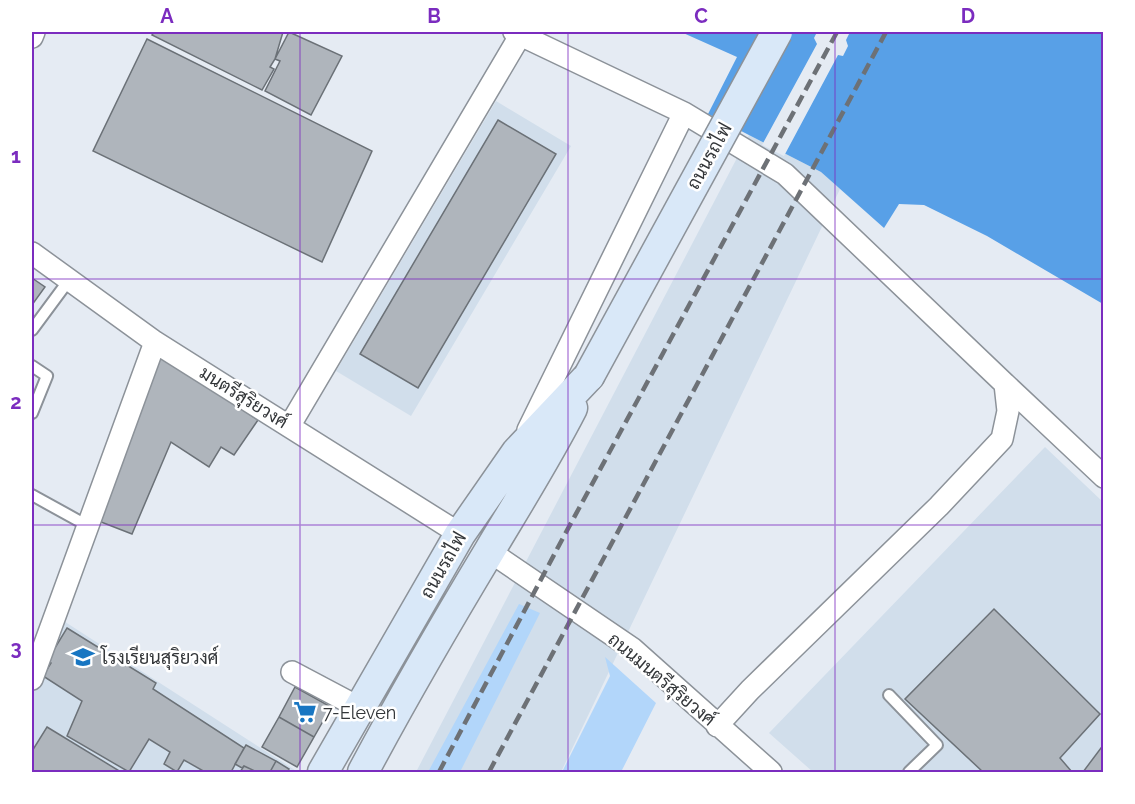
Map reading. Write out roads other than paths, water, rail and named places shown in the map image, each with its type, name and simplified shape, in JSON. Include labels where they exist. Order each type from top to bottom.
[{"type":"main road","name":"ถนนรถไฟ","points":[[363,772],[395,711],[549,454],[589,376],[777,32]]},
{"type":"main road","name":"ถนนรถไฟ","points":[[323,772],[460,534],[517,452],[589,376]]},
{"type":"street","points":[[32,37],[34,32]]},
{"type":"street","points":[[290,425],[518,33],[684,113],[785,174],[1104,477]]},
{"type":"street","points":[[517,452],[684,113]]},
{"type":"street","name":"มนตรีสุริยวงศ์","points":[[32,254],[155,342],[460,534]]},
{"type":"street","points":[[32,678],[155,342]]},
{"type":"street","points":[[717,726],[750,690],[939,506],[1002,439],[1008,411],[1005,384]]},
{"type":"street","name":"ถนนมนตรีสุริยวงศ์","points":[[489,551],[633,650],[771,772]]},
{"type":"street","points":[[291,672],[360,708]]},
{"type":"lane","points":[[32,330],[69,280]]},
{"type":"lane","points":[[32,366],[47,376],[32,413]]},
{"type":"lane","points":[[32,495],[88,526]]},
{"type":"lane","points":[[889,695],[937,745],[909,772]]},
{"type":"water","points":[[681,32],[1103,32],[1103,304],[987,236],[924,205],[899,204],[884,228],[821,172],[708,114],[737,57]]},
{"type":"railway","points":[[439,772],[837,32]]},
{"type":"railway","points":[[489,772],[886,32]]},
{"type":"place","name":"โรงเรียนสุริยวงศ์","points":[[83,657]]},
{"type":"place","name":"7-Eleven","points":[[305,712]]}]
